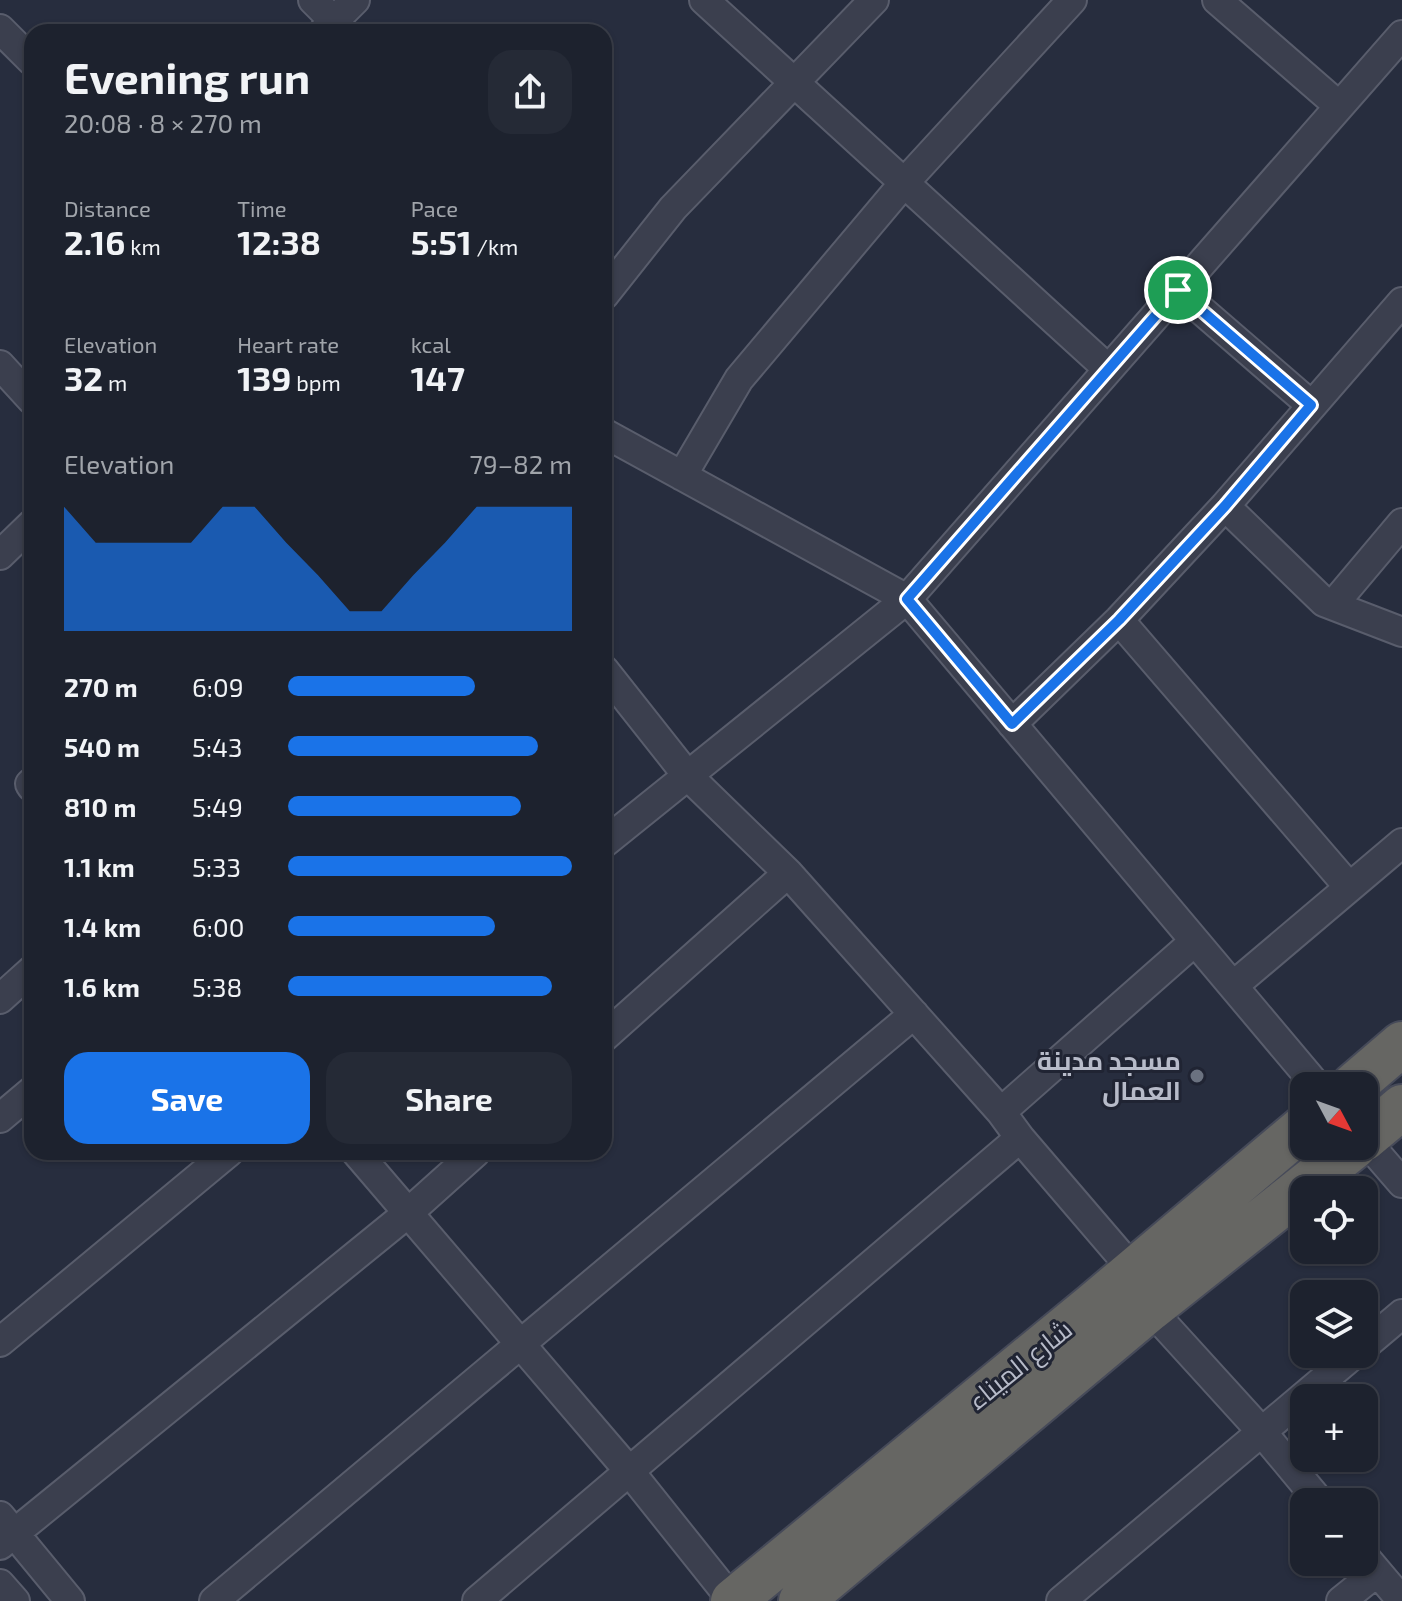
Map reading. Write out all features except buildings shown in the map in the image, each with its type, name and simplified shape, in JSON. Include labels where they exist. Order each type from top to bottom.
[{"type":"highway","points":[[1369,1072],[1402,1044]]},
{"type":"highway","points":[[1378,1127],[1402,1107]]},
{"type":"highway","name":"شارع الميناء","points":[[801,1601],[1142,1290],[1290,1141]]},
{"type":"highway","name":"شارع الميناء","points":[[733,1601],[1142,1290],[1334,1160]]},
{"type":"street","points":[[313,0],[326,24]]},
{"type":"street","points":[[331,24],[355,0]]},
{"type":"street","points":[[704,0],[1108,369]]},
{"type":"street","points":[[612,285],[673,208],[874,0]]},
{"type":"street","points":[[682,476],[739,379],[904,183],[1072,0]]},
{"type":"street","points":[[1217,0],[1339,106]]},
{"type":"street","points":[[0,29],[24,53]]},
{"type":"street","points":[[612,836],[907,599],[1402,35]]},
{"type":"street","points":[[1178,290],[1311,405]]},
{"type":"street","points":[[1012,724],[1119,620],[1225,506],[1402,302]]},
{"type":"street","points":[[0,365],[24,391]]},
{"type":"street","points":[[612,437],[907,599],[1305,1072]]},
{"type":"street","points":[[1225,506],[1324,602],[1402,632]]},
{"type":"street","points":[[1333,605],[1402,523]]},
{"type":"street","points":[[0,555],[24,532]]},
{"type":"street","points":[[1119,620],[1349,887]]},
{"type":"street","points":[[612,680],[687,775],[788,873],[1001,1112],[1142,1290],[1308,1488]]},
{"type":"street","points":[[1233,986],[1402,843]]},
{"type":"street","points":[[612,1030],[788,873]]},
{"type":"street","points":[[1001,1112],[1195,941]]},
{"type":"street","points":[[0,999],[24,977]]},
{"type":"street","points":[[214,1601],[914,1014]]},
{"type":"street","points":[[0,1118],[24,1098]]},
{"type":"street","points":[[477,1601],[1020,1138]]},
{"type":"street","points":[[1378,1155],[1402,1183]]},
{"type":"street","points":[[0,1342],[219,1160]]},
{"type":"street","points":[[363,1160],[630,1472],[733,1601]]},
{"type":"street","points":[[70,1601],[5,1531],[408,1213],[467,1160]]},
{"type":"street","points":[[1378,1334],[1402,1314]]},
{"type":"street","points":[[1061,1601],[1337,1368]]},
{"type":"street","points":[[1378,1573],[1402,1601]]},
{"type":"street","points":[[1341,1601],[1361,1576]]},
{"type":"street","points":[[0,1584],[15,1601]]},
{"type":"place","name":"مسجد مدينة العمال","points":[[1197,1076]]},
{"type":"route","points":[[1178,290],[1311,405],[1225,506],[1119,620],[1012,724],[907,599],[1178,290]]}]
